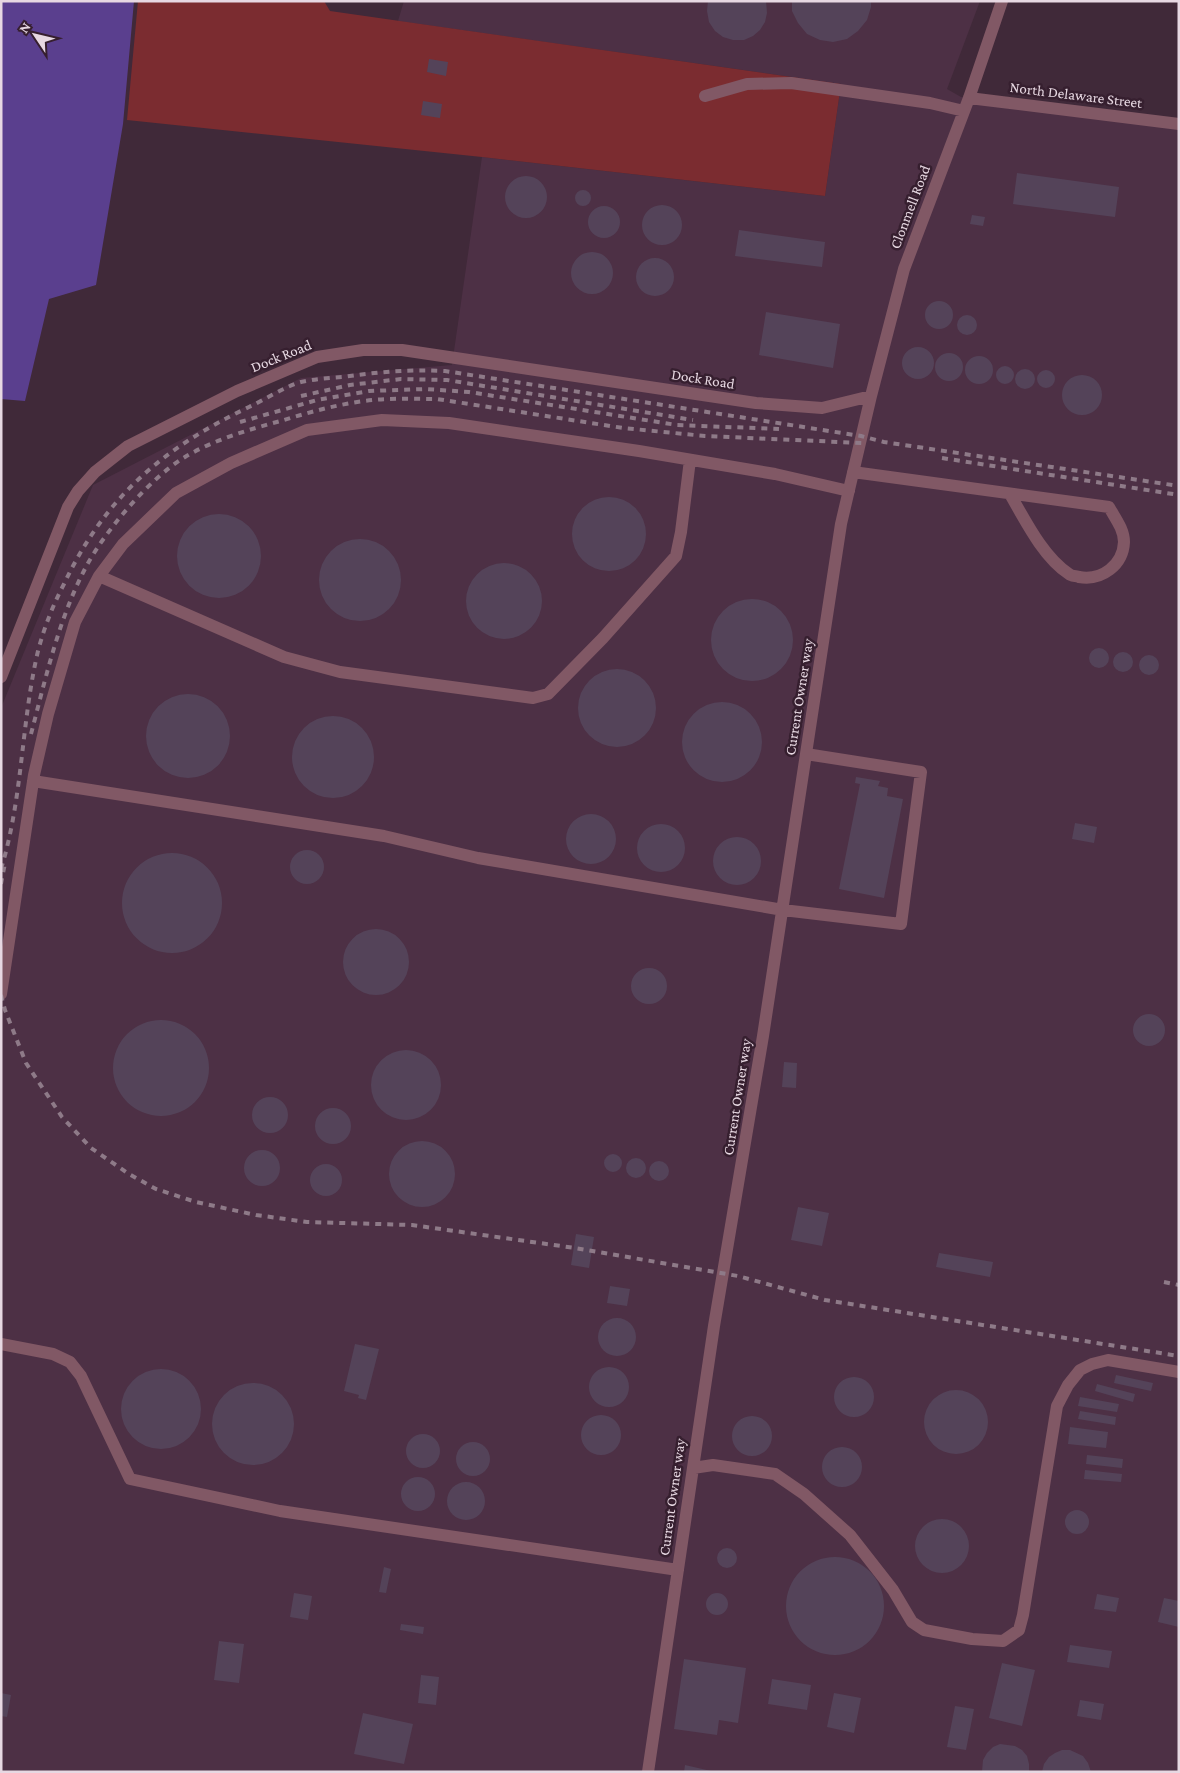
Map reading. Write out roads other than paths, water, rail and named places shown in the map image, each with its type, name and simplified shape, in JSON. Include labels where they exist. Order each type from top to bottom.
[{"type":"street","name":"Clonmell Road","points":[[863,429],[904,269],[969,98],[1002,1]]},
{"type":"street","points":[[705,96],[747,84],[791,82],[964,111]]},
{"type":"street","name":"North Delaware Street","points":[[969,98],[1179,124]]},
{"type":"street","name":"Dock Road","points":[[1,677],[68,508],[78,491],[95,472],[128,446],[237,392],[317,357],[363,350],[402,350],[756,403],[822,408],[871,396]]},
{"type":"street","points":[[1,994],[33,781],[48,714],[75,622],[99,576],[123,544],[176,493],[231,463],[307,430],[382,420],[449,423],[775,474],[849,491]]},
{"type":"street","name":"Current Owner way","points":[[648,1772],[714,1326],[762,1045],[841,524],[863,429]]},
{"type":"street","points":[[99,576],[284,657],[340,672],[533,698],[548,694],[603,638],[676,556],[690,460]]},
{"type":"street","points":[[853,472],[1109,507],[1122,530],[1124,543],[1119,560],[1109,571],[1089,578],[1070,575],[1044,550],[1010,494]]},
{"type":"street","points":[[33,781],[384,836],[478,858],[783,910],[901,924],[921,772],[806,754]]},
{"type":"street","points":[[1,1344],[53,1354],[70,1362],[80,1376],[130,1479],[280,1511],[678,1570]]},
{"type":"street","points":[[693,1468],[714,1466],[775,1474],[804,1494],[850,1535],[893,1590],[912,1622],[924,1630],[943,1634],[972,1640],[1003,1641],[1019,1630],[1023,1615],[1057,1406],[1068,1385],[1080,1370],[1092,1364],[1108,1360],[1179,1372]]},
{"type":"railway","points":[[1,869],[14,815],[28,705],[38,651],[53,608],[80,553],[98,525],[118,501],[163,458],[218,423],[301,382],[394,371],[445,371],[861,436],[884,442],[1179,486]]},
{"type":"railway","points":[[301,396],[350,385],[401,379],[447,380],[693,420]]},
{"type":"railway","points":[[240,422],[317,400],[369,391],[426,389],[469,392],[677,425],[779,429]]},
{"type":"railway","points":[[31,734],[61,626],[77,585],[105,536],[144,491],[172,466],[208,445],[233,435],[306,413],[351,403],[389,399],[437,399],[623,428],[705,436],[862,443]]},
{"type":"railway","points":[[942,458],[1179,495]]},
{"type":"railway","points":[[1,884],[5,863]]},
{"type":"railway","points":[[1,995],[26,1063],[62,1117],[91,1148],[129,1174],[156,1189],[196,1202],[256,1215],[307,1222],[412,1225],[575,1248],[738,1276],[825,1300],[1179,1356]]},
{"type":"railway","points":[[1164,1282],[1179,1285]]}]
